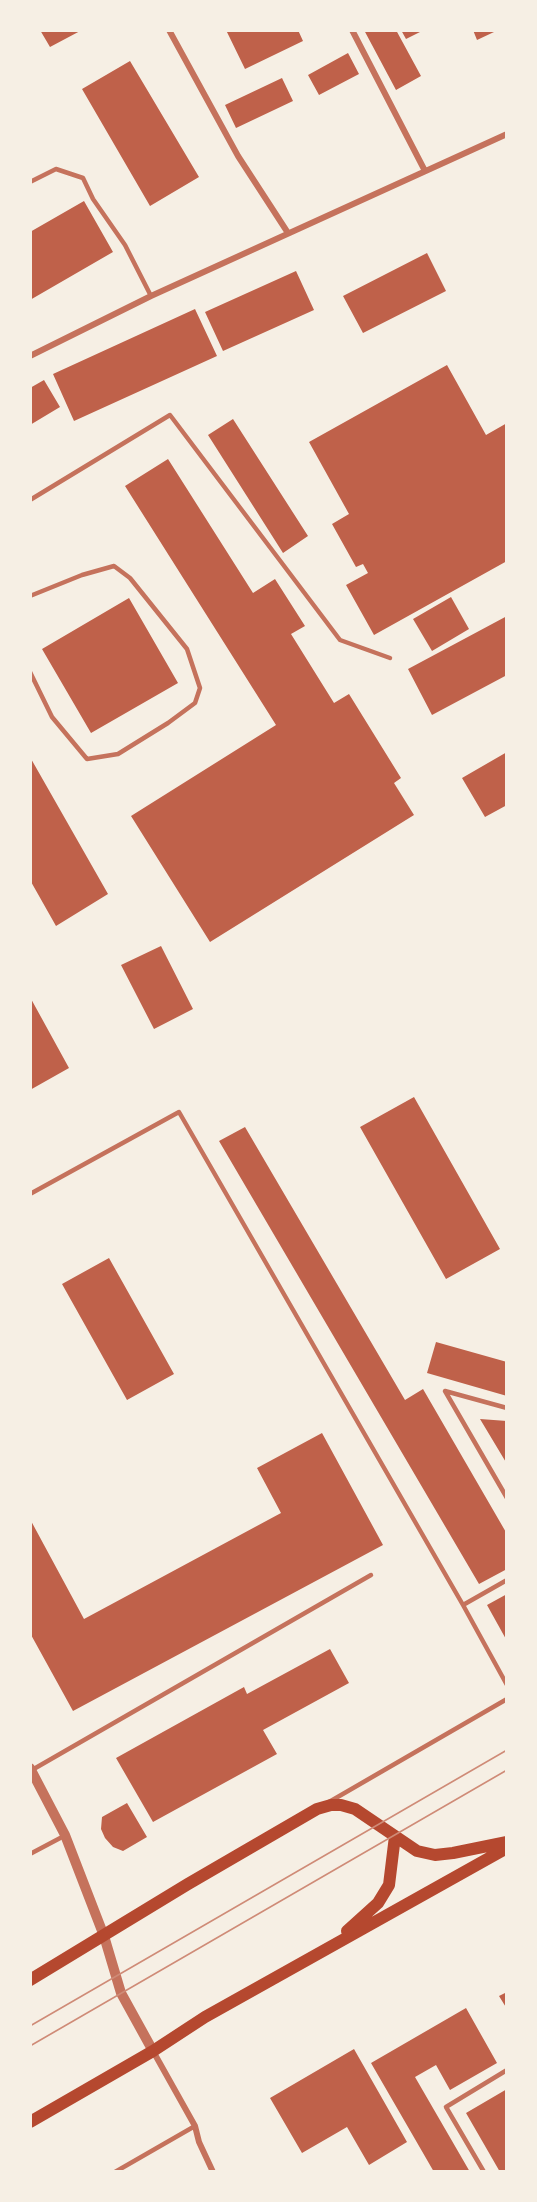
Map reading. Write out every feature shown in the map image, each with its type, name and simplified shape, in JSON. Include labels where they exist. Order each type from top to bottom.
[{"type":"main road","points":[[30,1980],[316,1809],[341,1805],[356,1809],[417,1851],[435,1855],[507,1842]]},
{"type":"main road","points":[[320,1952],[378,1903],[389,1885],[395,1836]]},
{"type":"main road","points":[[30,2122],[153,2051],[205,2017],[507,1848]]},
{"type":"street","points":[[169,30],[238,156],[288,233]]},
{"type":"street","points":[[352,30],[424,171]]},
{"type":"street","points":[[30,356],[151,296],[507,134]]},
{"type":"street","points":[[31,1769],[65,1835],[104,1936],[121,1993],[195,2126],[198,2142],[213,2172]]},
{"type":"lane","points":[[30,183],[56,169],[83,178],[93,200],[125,245],[151,296]]},
{"type":"lane","points":[[30,500],[170,415],[340,639],[390,658]]},
{"type":"lane","points":[[30,672],[52,717],[87,759],[118,754],[168,723],[195,704],[200,688],[187,649],[130,578],[114,566],[82,574],[31,593]]},
{"type":"lane","points":[[30,1194],[179,1112],[507,1685]]},
{"type":"lane","points":[[507,1408],[445,1391],[507,1498]]},
{"type":"lane","points":[[31,1769],[371,1575]]},
{"type":"lane","points":[[463,1605],[507,1581]]},
{"type":"lane","points":[[316,1809],[507,1699]]},
{"type":"lane","points":[[30,1854],[65,1835]]},
{"type":"lane","points":[[484,2172],[446,2107],[507,2070]]},
{"type":"lane","points":[[115,2172],[195,2126]]},
{"type":"building","points":[[40,30],[82,30],[50,47]]},
{"type":"building","points":[[226,30],[298,30],[303,41],[245,69]]},
{"type":"building","points":[[364,30],[396,30],[421,76],[396,90]]},
{"type":"building","points":[[401,30],[424,30],[406,39]]},
{"type":"building","points":[[473,30],[492,30],[494,32],[477,40]]},
{"type":"building","points":[[348,53],[359,74],[319,95],[308,75]]},
{"type":"building","points":[[130,61],[199,177],[150,206],[82,89]]},
{"type":"building","points":[[282,78],[293,101],[236,128],[225,105]]},
{"type":"building","points":[[84,201],[113,252],[30,300],[30,232]]},
{"type":"building","points":[[427,253],[446,291],[363,333],[343,296]]},
{"type":"building","points":[[296,271],[314,310],[223,351],[205,312]]},
{"type":"building","points":[[195,309],[217,356],[74,421],[53,374]]},
{"type":"building","points":[[447,365],[486,435],[507,423],[507,561],[374,635],[346,585],[368,573],[363,564],[356,567],[332,524],[349,514],[309,442]]},
{"type":"building","points":[[44,380],[60,407],[30,425],[30,388]]},
{"type":"building","points":[[233,419],[308,536],[283,553],[208,435]]},
{"type":"building","points":[[168,459],[253,593],[275,579],[305,626],[291,634],[334,703],[349,694],[401,778],[394,783],[414,815],[210,942],[131,816],[276,725],[125,486]]},
{"type":"building","points":[[451,597],[469,629],[432,651],[413,619]]},
{"type":"building","points":[[129,598],[178,683],[91,733],[42,649]]},
{"type":"building","points":[[507,616],[507,675],[432,715],[408,669]]},
{"type":"building","points":[[507,752],[507,805],[485,817],[462,778]]},
{"type":"building","points":[[30,757],[108,894],[56,926],[30,880]]},
{"type":"building","points":[[161,946],[193,1009],[154,1029],[121,965]]},
{"type":"building","points":[[30,997],[69,1068],[30,1090]]},
{"type":"building","points":[[414,1097],[500,1249],[446,1279],[360,1127]]},
{"type":"building","points":[[245,1127],[405,1400],[423,1389],[507,1534],[507,1569],[479,1584],[219,1141]]},
{"type":"building","points":[[109,1258],[174,1374],[127,1400],[62,1284]]},
{"type":"building","points":[[436,1342],[507,1362],[507,1396],[427,1373]]},
{"type":"building","points":[[480,1419],[507,1421],[507,1464]]},
{"type":"building","points":[[322,1433],[383,1545],[73,1711],[30,1633],[30,1519],[84,1619],[281,1513],[257,1468]]},
{"type":"building","points":[[507,1594],[507,1641],[487,1605]]},
{"type":"building","points":[[330,1649],[349,1683],[263,1730],[277,1754],[153,1822],[116,1758],[244,1687],[247,1694]]},
{"type":"building","points":[[127,1803],[147,1837],[123,1851],[113,1847],[105,1838],[101,1829],[102,1817]]},
{"type":"building","points":[[507,1992],[507,2009],[499,1996]]},
{"type":"building","points":[[466,2008],[497,2063],[450,2090],[436,2065],[415,2077],[470,2172],[434,2172],[371,2063]]},
{"type":"building","points":[[354,2049],[407,2142],[369,2165],[347,2127],[302,2153],[270,2098]]},
{"type":"building","points":[[507,2089],[507,2172],[500,2172],[466,2113]]},
{"type":"tram line","points":[[30,2026],[507,1750]]},
{"type":"tram line","points":[[30,2046],[507,1770]]}]
